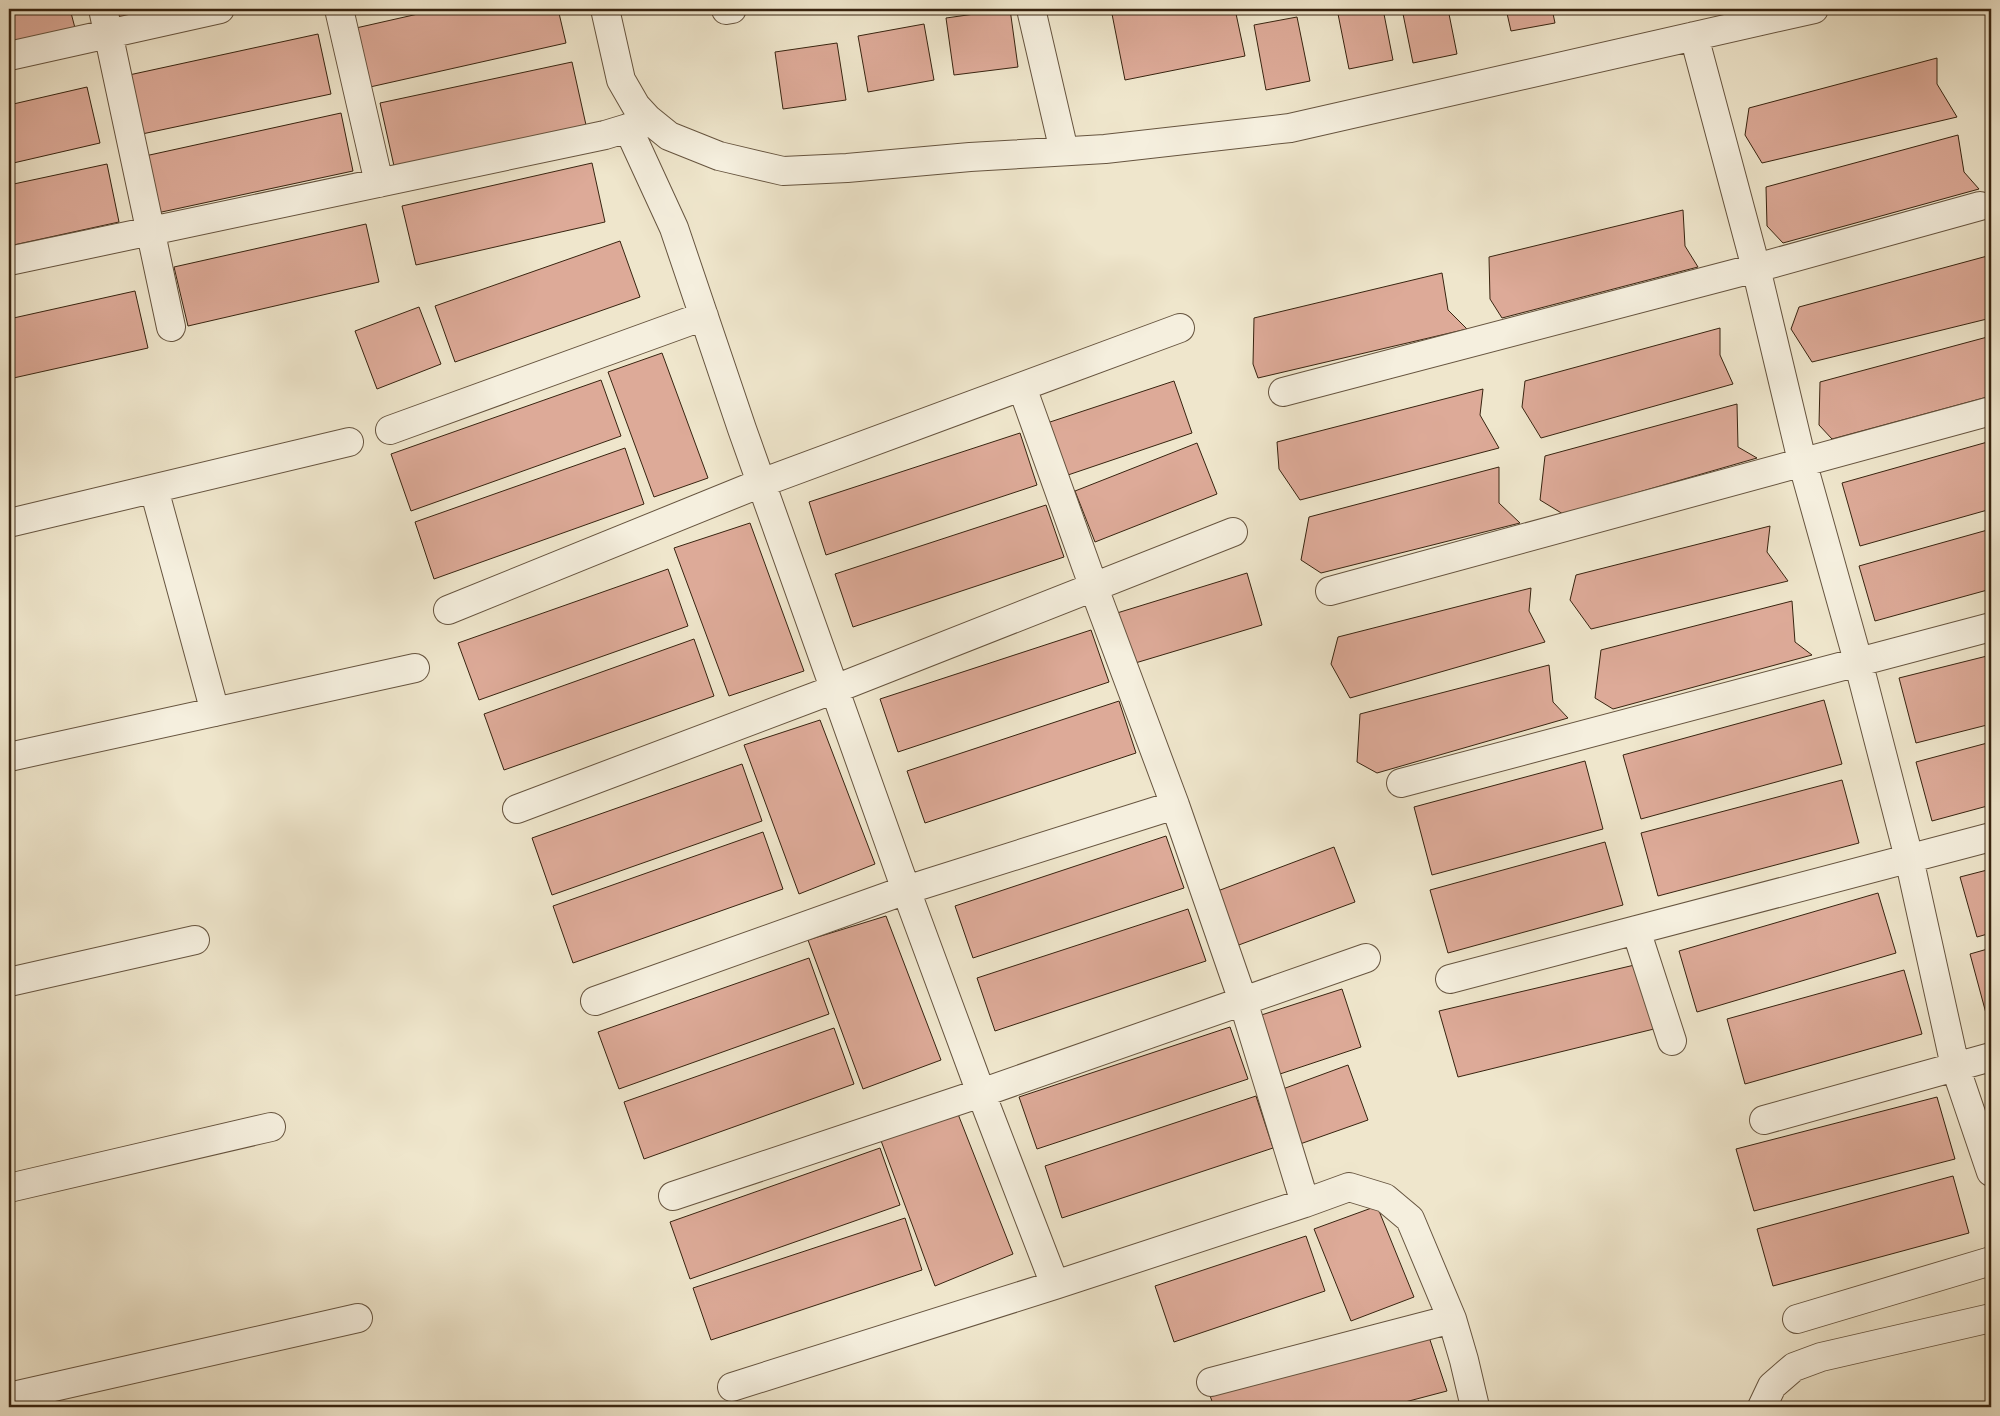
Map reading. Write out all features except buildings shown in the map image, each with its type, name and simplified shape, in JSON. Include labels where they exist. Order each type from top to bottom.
[{"type":"street","points":[[9,56],[106,21],[220,9]]},
{"type":"street","points":[[339,9],[378,183]]},
{"type":"street","points":[[605,9],[621,80],[636,106],[638,124],[761,484],[906,890],[1055,1285]]},
{"type":"street","points":[[1031,9],[1064,151]]},
{"type":"street","points":[[9,261],[606,136],[638,124],[719,156],[783,171],[1105,149],[1290,128],[1814,9]]},
{"type":"street","points":[[106,21],[171,327]]},
{"type":"street","points":[[1694,36],[1756,268],[1802,462],[1858,661],[1910,858],[1955,1066],[1991,1172]]},
{"type":"street","points":[[1283,392],[1756,268],[1980,206]]},
{"type":"street","points":[[390,430],[704,316]]},
{"type":"street","points":[[448,610],[761,484],[1180,328]]},
{"type":"street","points":[[1022,386],[1094,588],[1175,805],[1243,1001],[1306,1203]]},
{"type":"street","points":[[1330,590],[1991,411]]},
{"type":"street","points":[[9,523],[349,442]]},
{"type":"street","points":[[154,489],[215,712]]},
{"type":"street","points":[[517,809],[835,689],[1233,532]]},
{"type":"street","points":[[1402,783],[1991,627]]},
{"type":"street","points":[[9,757],[415,668]]},
{"type":"street","points":[[595,1001],[906,890],[1175,805]]},
{"type":"street","points":[[1450,979],[1991,837]]},
{"type":"street","points":[[1636,930],[1672,1041]]},
{"type":"street","points":[[9,982],[195,940]]},
{"type":"street","points":[[673,1196],[981,1093],[1366,958]]},
{"type":"street","points":[[1764,1120],[1991,1057]]},
{"type":"street","points":[[9,1188],[271,1127]]},
{"type":"street","points":[[732,1387],[1055,1285],[1306,1203],[1349,1186],[1385,1198],[1410,1219],[1452,1319],[1475,1407]]},
{"type":"street","points":[[1797,1319],[1991,1261]]},
{"type":"street","points":[[9,1397],[358,1318]]},
{"type":"street","points":[[1762,1407],[1772,1386],[1794,1367],[1821,1357],[1991,1318]]},
{"type":"street","points":[[1211,1382],[1452,1319]]}]
